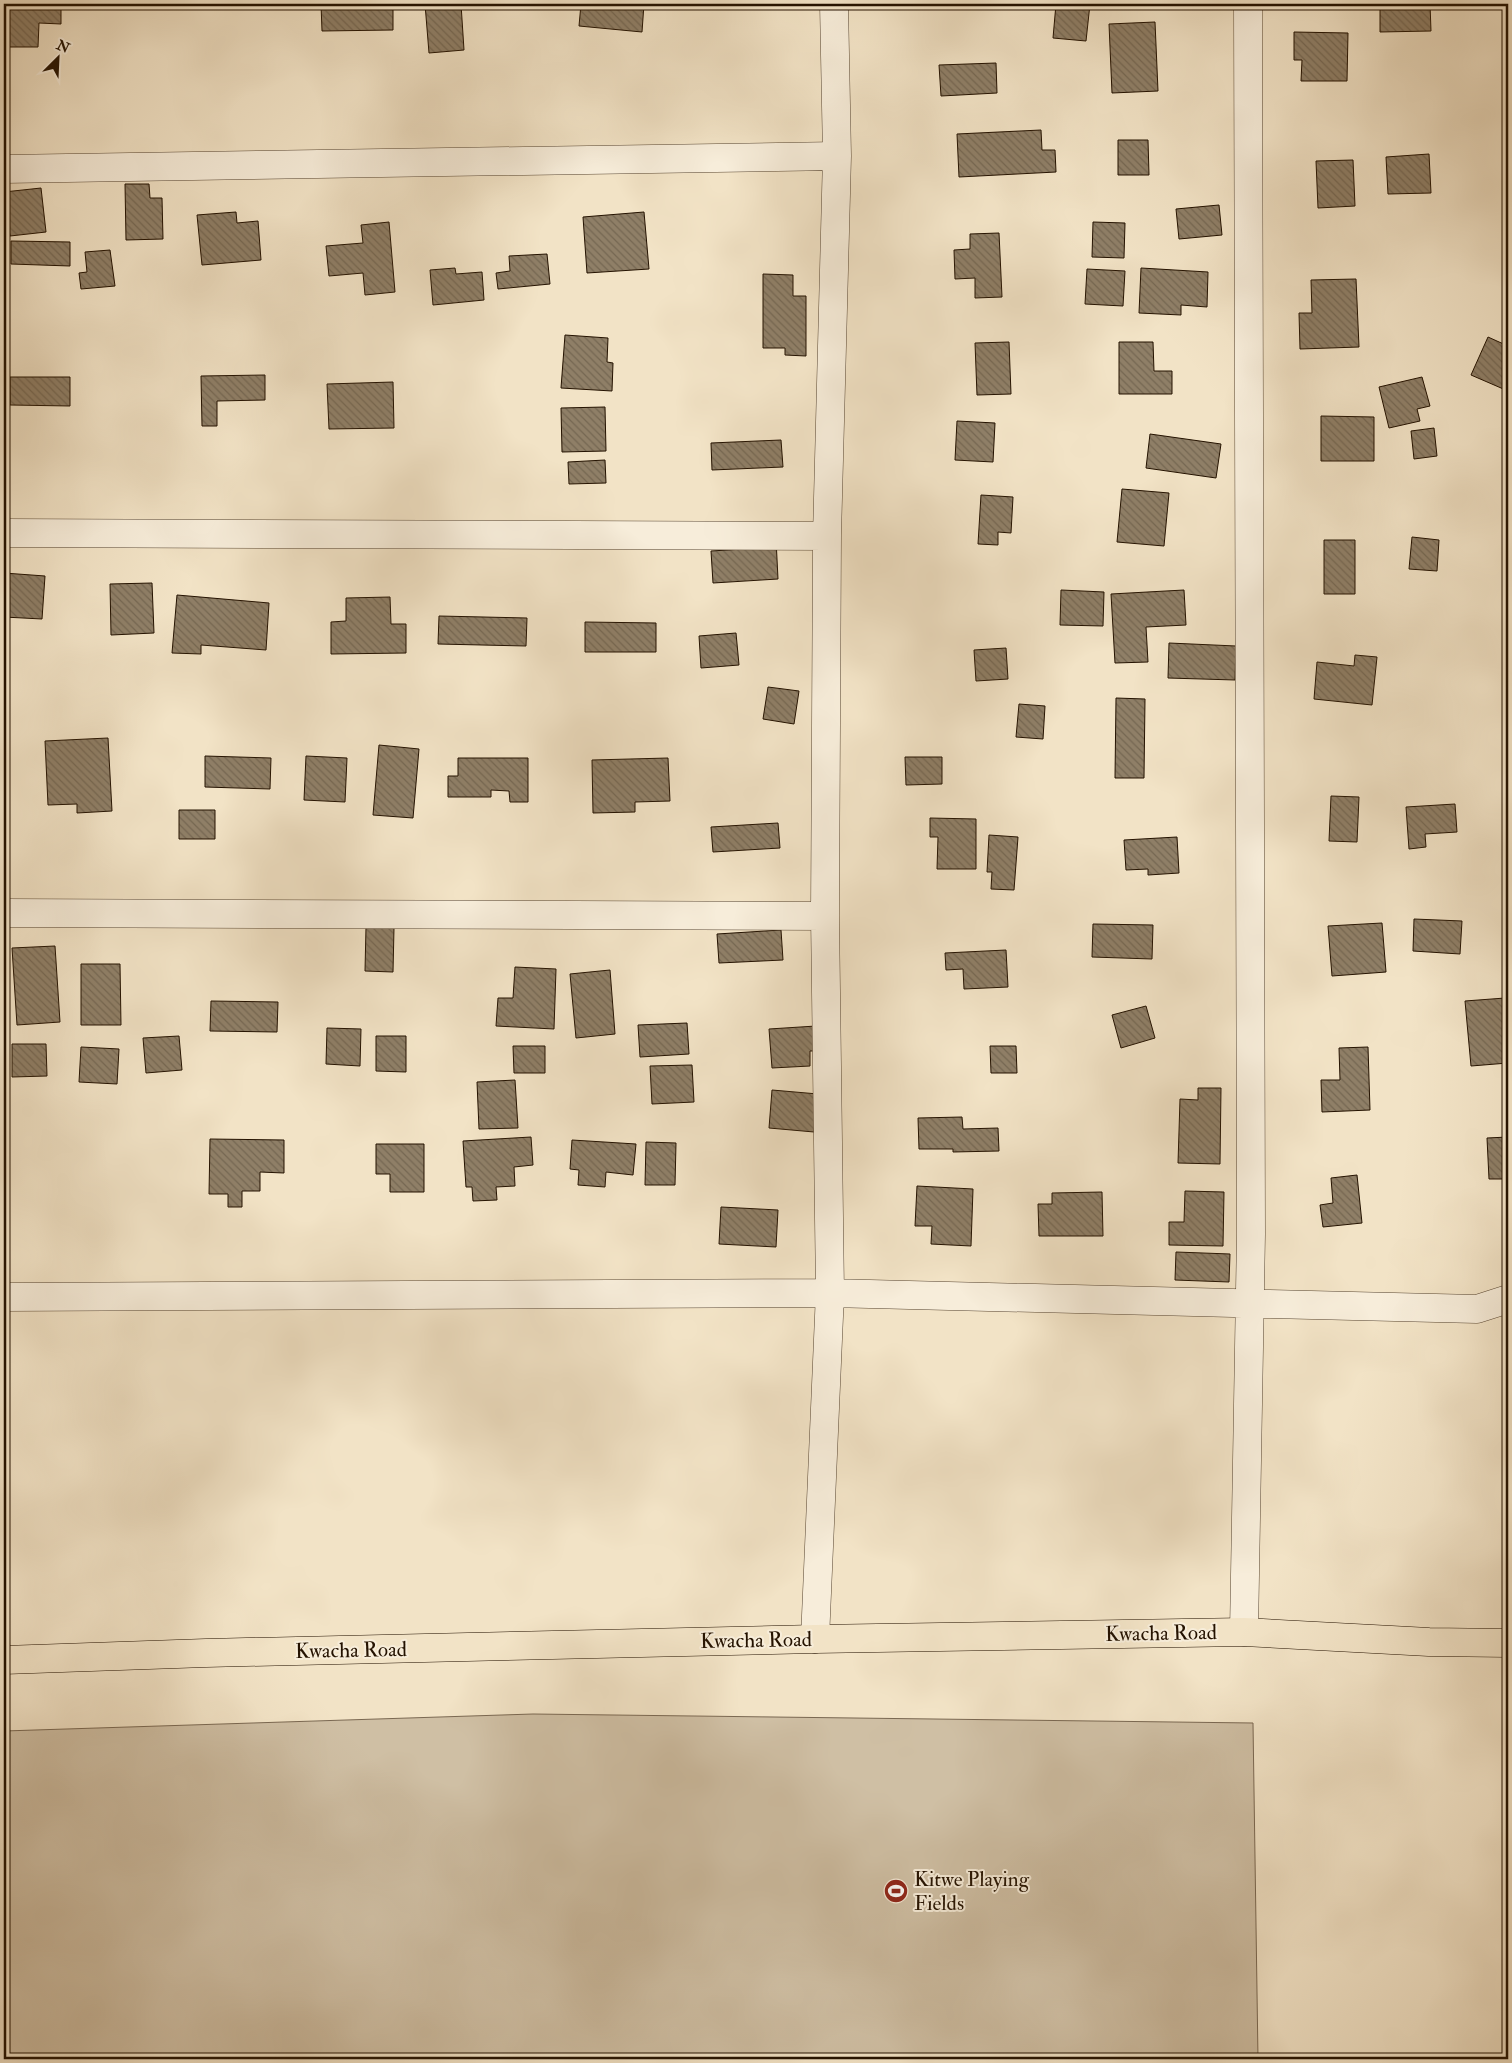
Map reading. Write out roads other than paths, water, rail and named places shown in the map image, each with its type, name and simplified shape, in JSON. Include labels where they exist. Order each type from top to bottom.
[{"type":"main road","name":"Kwacha Road","points":[[4,1660],[196,1653],[815,1639],[1244,1632],[1429,1642],[1508,1643]]},
{"type":"street","points":[[815,1639],[830,1293],[826,916],[827,536],[837,156],[834,4]]},
{"type":"street","points":[[1244,1632],[1250,1304],[1248,4]]},
{"type":"street","points":[[4,169],[837,156]]},
{"type":"street","points":[[4,533],[827,536]]},
{"type":"street","points":[[4,912],[826,916]]},
{"type":"street","points":[[4,1297],[830,1293],[1477,1309],[1508,1299]]},
{"type":"place","name":"Kitwe Playing Fields","points":[[896,1891]]}]
